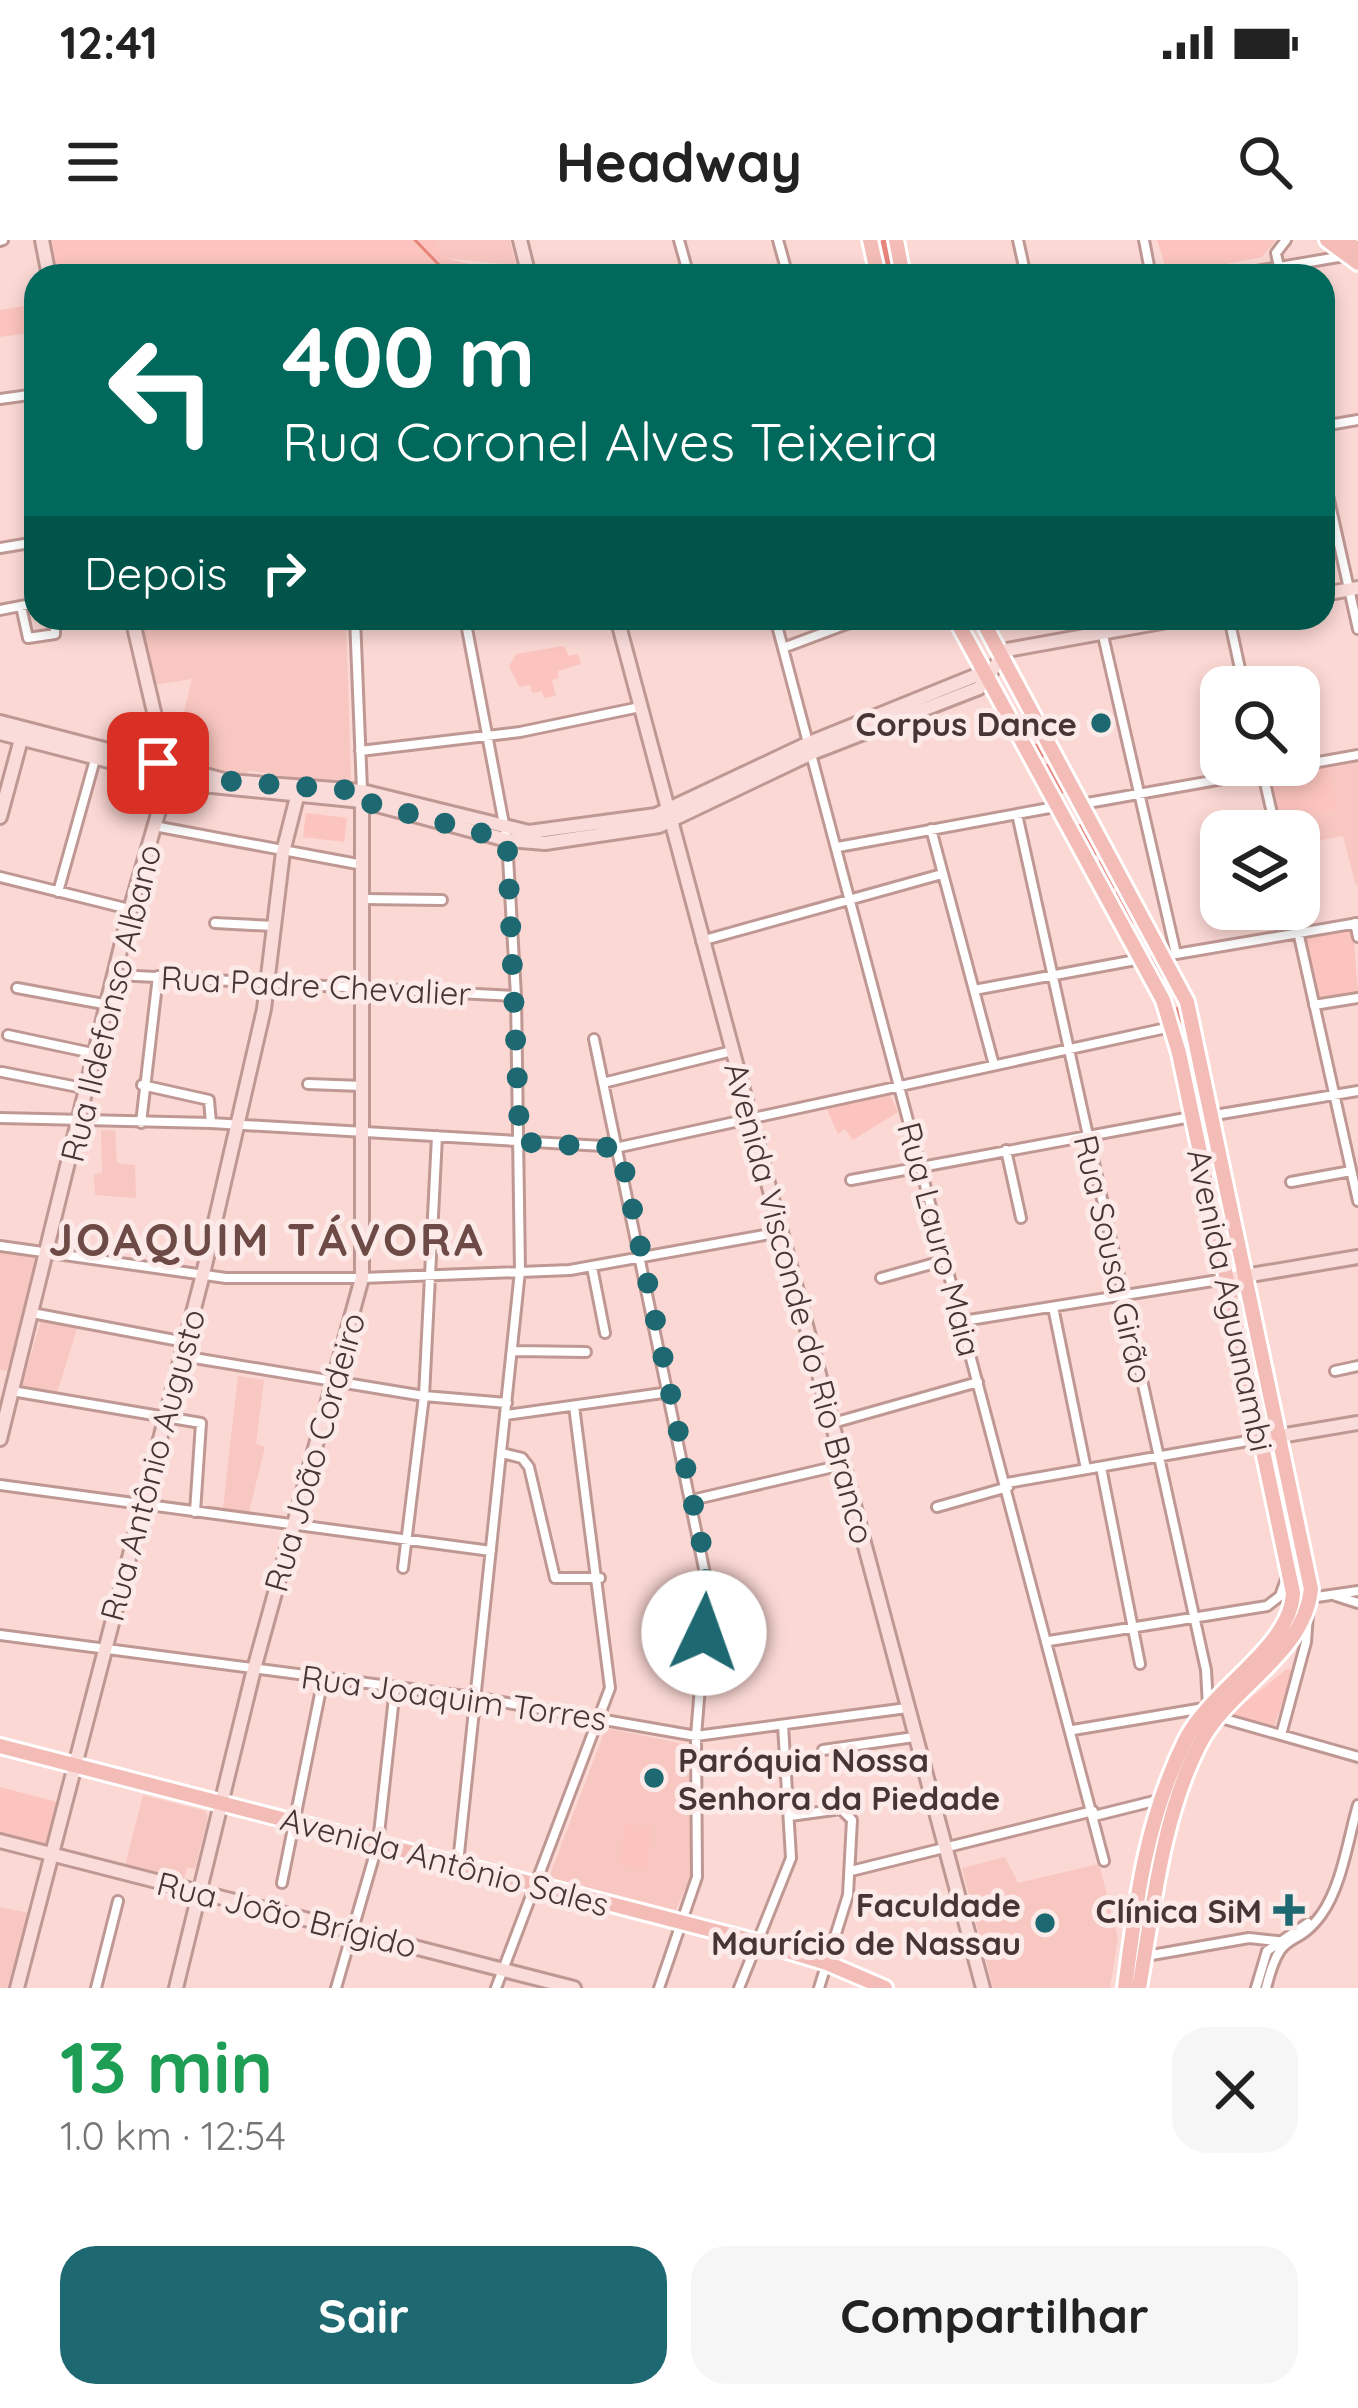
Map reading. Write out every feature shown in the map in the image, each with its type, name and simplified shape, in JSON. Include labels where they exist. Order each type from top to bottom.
[{"type":"main road","points":[[1327,240],[1352,252]]},
{"type":"main road","name":"Avenida Aguanambi","points":[[961,630],[1142,958],[1172,1026],[1293,1605],[1284,1626],[1210,1710],[1160,1799],[1130,1920],[1136,1986]]},
{"type":"main road","name":"Avenida Aguanambi","points":[[987,630],[1171,955],[1198,1035],[1281,1436],[1309,1605],[1289,1642],[1210,1710],[1179,1795],[1136,1986]]},
{"type":"main road","name":"Avenida Antônio Sales","points":[[0,1746],[754,1941],[827,1963],[885,1988]]},
{"type":"street","points":[[1309,264],[1352,252]]},
{"type":"street","points":[[1335,517],[1354,588],[1358,628]]},
{"type":"street","points":[[0,610],[24,605]]},
{"type":"street","points":[[21,606],[24,620]]},
{"type":"street","points":[[26,630],[28,638],[55,634],[55,630]]},
{"type":"street","points":[[134,630],[168,771]]},
{"type":"street","name":"Rua João Cordeiro","points":[[176,1988],[254,1669],[362,1278],[364,866],[355,630]]},
{"type":"street","points":[[458,1864],[520,1270],[516,996],[506,834],[468,630]]},
{"type":"street","name":"Avenida Visconde do Rio Branco","points":[[620,630],[983,1988]]},
{"type":"street","name":"Rua Lauro Maia","points":[[778,630],[1104,1861]]},
{"type":"street","points":[[783,648],[831,630]]},
{"type":"street","points":[[1102,630],[1171,955],[1357,923],[1358,937]]},
{"type":"street","points":[[241,788],[362,796],[506,834],[670,816],[811,748],[974,690],[1007,650],[1130,630]]},
{"type":"street","points":[[1232,630],[1239,666]]},
{"type":"street","points":[[360,751],[490,737],[640,706]]},
{"type":"street","points":[[0,725],[96,756],[241,788],[297,797],[362,796]]},
{"type":"street","points":[[22,733],[168,771]]},
{"type":"street","points":[[0,818],[22,733]]},
{"type":"street","points":[[1320,760],[1358,754]]},
{"type":"street","points":[[58,892],[96,756]]},
{"type":"street","name":"Rua Ildefonso Albano","points":[[0,1439],[9,1383],[32,1313],[168,771]]},
{"type":"street","points":[[1082,804],[1200,782]]},
{"type":"street","name":"Rua Antônio Augusto","points":[[17,1988],[203,1274],[269,980],[283,852],[297,797]]},
{"type":"street","points":[[838,848],[1057,806]]},
{"type":"street","name":"Rua Sousa Girão","points":[[1017,814],[1194,1618],[1210,1710]]},
{"type":"street","points":[[154,826],[364,866]]},
{"type":"street","points":[[932,829],[994,1065]]},
{"type":"street","points":[[701,941],[942,874]]},
{"type":"street","points":[[0,877],[130,910]]},
{"type":"street","points":[[363,899],[442,900]]},
{"type":"street","points":[[214,922],[275,926]]},
{"type":"street","points":[[1297,930],[1358,1201]]},
{"type":"street","points":[[974,990],[1142,958]]},
{"type":"street","name":"Rua Padre Chevalier","points":[[117,975],[516,996]]},
{"type":"street","points":[[141,1123],[158,976]]},
{"type":"street","points":[[17,988],[110,1005]]},
{"type":"street","points":[[1314,1005],[1358,998]]},
{"type":"street","points":[[0,1118],[211,1123],[620,1148],[1172,1026]]},
{"type":"street","points":[[8,1035],[98,1055]]},
{"type":"street","points":[[594,1039],[708,1588],[696,1736],[698,1866],[658,1988]]},
{"type":"street","points":[[603,1083],[732,1051]]},
{"type":"street","points":[[2,1072],[89,1090]]},
{"type":"street","points":[[142,1084],[209,1100],[211,1123]]},
{"type":"street","points":[[308,1084],[362,1086]]},
{"type":"street","points":[[1215,1115],[1358,1091]]},
{"type":"street","points":[[851,1180],[1192,1117]]},
{"type":"street","points":[[403,1568],[424,1396],[437,1136]]},
{"type":"street","points":[[1006,1150],[1021,1218]]},
{"type":"street","points":[[1292,1182],[1351,1171]]},
{"type":"street","points":[[0,1246],[203,1274],[362,1278],[592,1267],[781,1232]]},
{"type":"street","points":[[963,1321],[1358,1257]]},
{"type":"street","points":[[881,1278],[946,1260]]},
{"type":"street","points":[[592,1267],[605,1333]]},
{"type":"street","points":[[1054,1307],[1086,1469]]},
{"type":"street","points":[[32,1313],[334,1382],[507,1403]]},
{"type":"street","points":[[514,1351],[586,1352]]},
{"type":"street","points":[[1335,1371],[1358,1366]]},
{"type":"street","points":[[833,1423],[978,1382]]},
{"type":"street","points":[[9,1383],[201,1423],[196,1511]]},
{"type":"street","points":[[506,1415],[670,1392]]},
{"type":"street","points":[[496,1988],[610,1688],[600,1578],[574,1406]]},
{"type":"street","points":[[937,1508],[1007,1485],[1086,1469],[1358,1423]]},
{"type":"street","points":[[502,1453],[522,1458],[529,1467],[555,1578],[600,1578]]},
{"type":"street","points":[[692,1500],[844,1465]]},
{"type":"street","points":[[1101,1467],[1140,1664]]},
{"type":"street","points":[[0,1485],[491,1551]]},
{"type":"street","points":[[1049,1641],[1267,1606],[1282,1594],[1288,1570]]},
{"type":"street","points":[[1281,1736],[1306,1642],[1309,1605],[1358,1591]]},
{"type":"street","points":[[1334,1596],[1358,1603]]},
{"type":"street","name":"Rua Joaquim Torres","points":[[0,1635],[473,1697],[696,1736],[908,1708]]},
{"type":"street","points":[[282,1883],[298,1822],[323,1679]]},
{"type":"street","points":[[336,1988],[378,1843],[395,1688]]},
{"type":"street","points":[[1073,1730],[1210,1710],[1358,1757]]},
{"type":"street","points":[[739,1988],[791,1858],[783,1725]]},
{"type":"street","points":[[824,1750],[914,1737]]},
{"type":"street","points":[[851,1871],[1160,1799]]},
{"type":"street","points":[[1262,1984],[1278,1948],[1320,1917],[1358,1805]]},
{"type":"street","points":[[790,1816],[848,1813],[851,1871],[819,1988]]},
{"type":"street","name":"Rua João Brígido","points":[[0,1841],[574,1988]]},
{"type":"street","points":[[96,1988],[118,1900]]},
{"type":"street","points":[[1262,1984],[1267,1951],[1320,1917]]},
{"type":"street","points":[[1144,1956],[1249,1939],[1277,1941]]},
{"type":"shaded area","points":[[49,240],[436,240],[444,258],[471,264],[55,264]]},
{"type":"shaded area","points":[[436,240],[510,240],[516,264],[506,264],[444,258]]},
{"type":"shaded area","points":[[1157,240],[1276,240],[1262,257],[1225,264],[1165,264]]},
{"type":"shaded area","points":[[24,306],[24,334],[0,337],[0,310]]},
{"type":"shaded area","points":[[141,630],[346,630],[351,781],[348,785],[250,771],[238,777],[172,759],[192,679],[154,685]]},
{"type":"shaded area","points":[[564,646],[569,656],[578,654],[581,664],[558,671],[559,678],[552,680],[556,696],[544,698],[542,691],[532,693],[530,685],[519,687],[509,666],[516,654]]},
{"type":"shaded area","points":[[1358,761],[1356,886],[1343,836],[1320,840],[1320,812],[1337,809],[1327,767]]},
{"type":"shaded area","points":[[1327,767],[1338,809],[1276,810],[1271,786],[1320,786],[1320,768]]},
{"type":"shaded area","points":[[306,813],[347,818],[344,842],[303,837]]},
{"type":"shaded area","points":[[1353,929],[1358,994],[1319,1002],[1305,938]]},
{"type":"shaded area","points":[[890,1095],[898,1112],[853,1140],[845,1129],[838,1134],[827,1109]]},
{"type":"shaded area","points":[[101,1130],[115,1130],[117,1163],[135,1165],[136,1198],[95,1195],[94,1174],[102,1173]]},
{"type":"shaded area","points":[[0,1250],[39,1259],[7,1371],[0,1369]]},
{"type":"shaded area","points":[[41,1320],[77,1329],[57,1393],[22,1386]]},
{"type":"shaded area","points":[[238,1376],[264,1380],[256,1444],[265,1447],[249,1512],[223,1508]]},
{"type":"shaded area","points":[[1287,1669],[1294,1670],[1274,1727],[1229,1715]]},
{"type":"shaded area","points":[[606,1728],[689,1745],[691,1875],[675,1912],[549,1877]]},
{"type":"shaded area","points":[[0,1787],[57,1802],[46,1846],[0,1834]]},
{"type":"shaded area","points":[[143,1795],[205,1811],[208,1817],[195,1869],[187,1867],[184,1881],[125,1866]]},
{"type":"shaded area","points":[[624,1824],[652,1827],[647,1869],[620,1866]]},
{"type":"shaded area","name":"Faculdade Maurício de Nassau","points":[[1005,1857],[1018,1883],[1099,1864],[1118,1938],[1110,1988],[993,1988],[962,1868]]},
{"type":"shaded area","points":[[0,1907],[29,1913],[7,1988],[0,1988]]},
{"type":"waterway","points":[[415,240],[438,264]]},
{"type":"waterway","points":[[884,244],[888,264]]},
{"type":"waterway","points":[[1037,748],[1040,754]]},
{"type":"waterway","points":[[1048,768],[1060,790]]},
{"type":"waterway","points":[[1082,828],[1095,851]]},
{"type":"waterway","points":[[1102,864],[1113,884]]},
{"type":"waterway","points":[[1119,895],[1134,919]]},
{"type":"waterway","points":[[1155,958],[1163,974]]},
{"type":"waterway","points":[[1179,1011],[1182,1018]]},
{"type":"waterway","points":[[1186,1033],[1191,1053]]},
{"type":"waterway","points":[[1194,1067],[1199,1090]]},
{"type":"waterway","points":[[1208,1135],[1213,1160]]},
{"type":"waterway","points":[[1216,1175],[1220,1197]]},
{"type":"waterway","points":[[1223,1211],[1230,1243]]},
{"type":"waterway","points":[[1252,1344],[1257,1367]]},
{"type":"place","name":"Corpus Dance","points":[[1101,723]]},
{"type":"place","name":"Paróquia Nossa Senhora da Piedade","points":[[654,1778]]},
{"type":"place","name":"Clínica SiM","points":[[1289,1910]]},
{"type":"place","name":"Faculdade Maurício de Nassau","points":[[1045,1923]]},
{"type":"district","name":"JOAQUIM TÁVORA","points":[[267,1239]]},
{"type":"route","points":[[158,763],[228,781],[362,791],[362,801],[507,840],[520,1142],[620,1148],[706,1566],[704,1633]]}]
